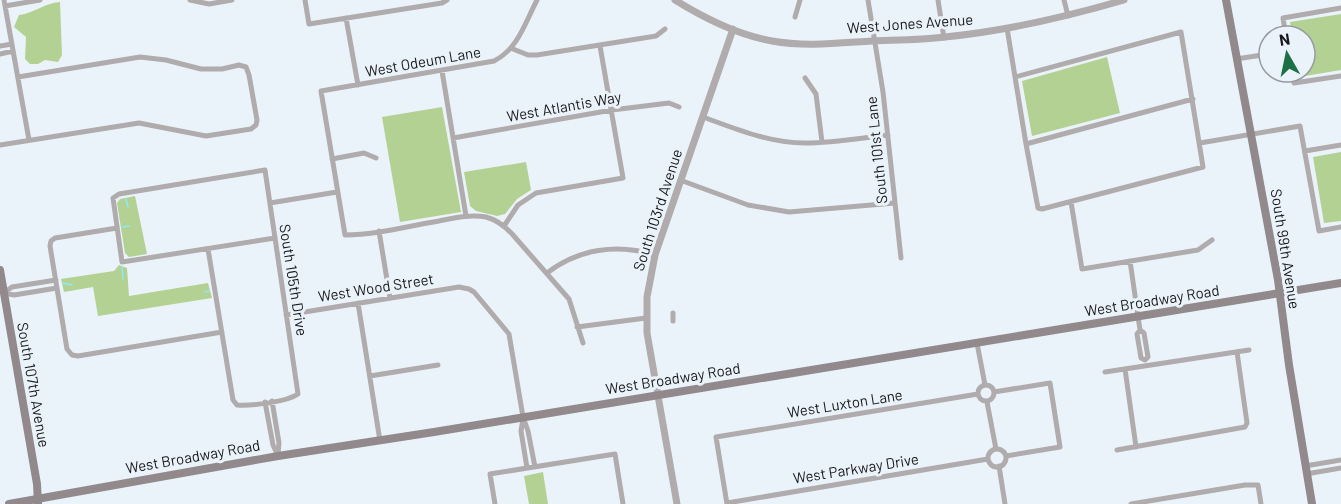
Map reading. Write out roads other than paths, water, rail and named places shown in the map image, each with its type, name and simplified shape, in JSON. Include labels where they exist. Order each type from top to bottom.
[{"type":"main road","name":"South 99th Avenue","points":[[1226,0],[1279,293],[1312,504]]},
{"type":"main road","name":"South 107th Avenue","points":[[0,270],[38,501]]},
{"type":"main road","name":"West Broadway Road","points":[[9,504],[38,501],[278,456],[658,396],[1341,283]]},
{"type":"street","points":[[29,140],[4,3],[40,0]]},
{"type":"street","points":[[190,0],[209,4],[232,0]]},
{"type":"street","points":[[305,0],[309,24],[444,2]]},
{"type":"street","points":[[537,0],[513,49],[528,55],[656,36],[665,29]]},
{"type":"street","points":[[675,0],[733,29]]},
{"type":"street","points":[[795,17],[800,0]]},
{"type":"street","name":"South 101st Lane","points":[[868,0],[876,41],[901,258]]},
{"type":"street","points":[[938,0],[944,38]]},
{"type":"street","points":[[1064,0],[1068,16]]},
{"type":"street","name":"West Jones Avenue","points":[[733,29],[770,41],[800,45],[944,38],[1068,16],[1124,0]]},
{"type":"street","points":[[1284,24],[1283,18],[1341,8]]},
{"type":"street","points":[[346,18],[358,85]]},
{"type":"street","points":[[1007,28],[1026,144],[1038,208],[1071,202],[1203,167],[1181,33],[1015,76]]},
{"type":"street","name":"South 103rd Avenue","points":[[677,504],[650,350],[646,318],[648,285],[655,255],[733,29]]},
{"type":"street","points":[[0,46],[12,44]]},
{"type":"street","points":[[504,226],[518,205],[536,193],[623,178],[600,46]]},
{"type":"street","name":"West Odeum Lane","points":[[332,159],[321,90],[494,61],[504,57],[513,49]]},
{"type":"street","points":[[0,54],[14,51]]},
{"type":"street","points":[[1236,59],[1257,56]]},
{"type":"street","points":[[0,145],[139,123],[206,136],[251,129],[256,125],[257,120],[246,67],[238,65],[222,69],[201,69],[166,60],[140,57],[18,77]]},
{"type":"street","points":[[442,71],[466,216]]},
{"type":"street","points":[[1317,80],[1341,76]]},
{"type":"street","points":[[805,78],[816,94],[822,142]]},
{"type":"street","points":[[1026,144],[1193,99]]},
{"type":"street","name":"West Atlantis Way","points":[[453,138],[612,110],[669,103],[679,107]]},
{"type":"street","points":[[703,117],[768,139],[806,143],[888,135]]},
{"type":"street","points":[[1200,143],[1300,126],[1319,231],[1341,227]]},
{"type":"street","points":[[1305,151],[1341,145]]},
{"type":"street","points":[[376,158],[364,153],[332,159],[345,235],[466,216],[484,217],[504,226],[569,299],[583,343]]},
{"type":"street","name":"South 105th Drive","points":[[117,228],[113,198],[118,194],[265,170],[298,394],[293,398],[268,402]]},
{"type":"street","points":[[680,180],[748,205],[789,212],[895,202]]},
{"type":"street","points":[[270,203],[337,192]]},
{"type":"street","points":[[1071,202],[1082,269],[1198,250],[1212,240]]},
{"type":"street","points":[[222,332],[78,356],[72,355],[67,349],[51,241],[55,238],[117,228],[122,262],[275,238]]},
{"type":"street","points":[[379,231],[390,298]]},
{"type":"street","points":[[547,273],[568,258],[596,252],[629,248],[655,255]]},
{"type":"street","points":[[208,249],[233,400],[237,405],[268,402],[279,443],[278,456]]},
{"type":"street","points":[[1130,261],[1140,330],[1137,334],[1141,358],[1145,363]]},
{"type":"street","points":[[4,293],[12,288],[56,280]]},
{"type":"street","name":"West Wood Street","points":[[286,315],[459,287],[469,289],[509,334],[523,417]]},
{"type":"street","points":[[4,293],[14,295],[57,288]]},
{"type":"street","points":[[358,303],[380,441]]},
{"type":"street","points":[[673,313],[673,321]]},
{"type":"street","points":[[577,327],[646,318]]},
{"type":"street","points":[[977,343],[985,385]]},
{"type":"street","points":[[1105,372],[1145,363],[1249,350]]},
{"type":"street","points":[[1117,450],[1245,427],[1247,423],[1237,352]]},
{"type":"street","points":[[370,376],[438,365]]},
{"type":"street","points":[[1125,369],[1136,447]]},
{"type":"street","points":[[994,392],[1050,382],[1060,447],[1006,456]]},
{"type":"street","points":[[985,385],[992,387],[994,392],[992,399],[987,402],[981,400],[978,394],[979,388],[985,385]]},
{"type":"street","name":"West Luxton Lane","points":[[727,503],[717,437],[978,394]]},
{"type":"street","points":[[987,402],[996,449]]},
{"type":"street","points":[[523,417],[528,430],[535,467]]},
{"type":"street","points":[[523,417],[521,431],[528,468]]},
{"type":"street","points":[[996,449],[1003,451],[1006,456],[1005,462],[999,466],[991,464],[988,459],[991,452],[996,449]]},
{"type":"street","points":[[495,504],[490,474],[615,454],[623,504]]},
{"type":"street","name":"West Parkway Drive","points":[[727,503],[988,459]]},
{"type":"street","points":[[1306,470],[1341,460]]},
{"type":"street","points":[[999,466],[1005,504]]},
{"type":"street","points":[[1306,470],[1341,468]]},
{"type":"street","points":[[1131,504],[1245,485],[1258,485],[1261,504]]},
{"type":"waterway","points":[[126,199],[128,207]]},
{"type":"waterway","points":[[122,227],[129,226]]},
{"type":"waterway","points":[[122,267],[123,279]]},
{"type":"waterway","points":[[63,283],[72,285]]},
{"type":"waterway","points":[[205,292],[209,291]]}]
